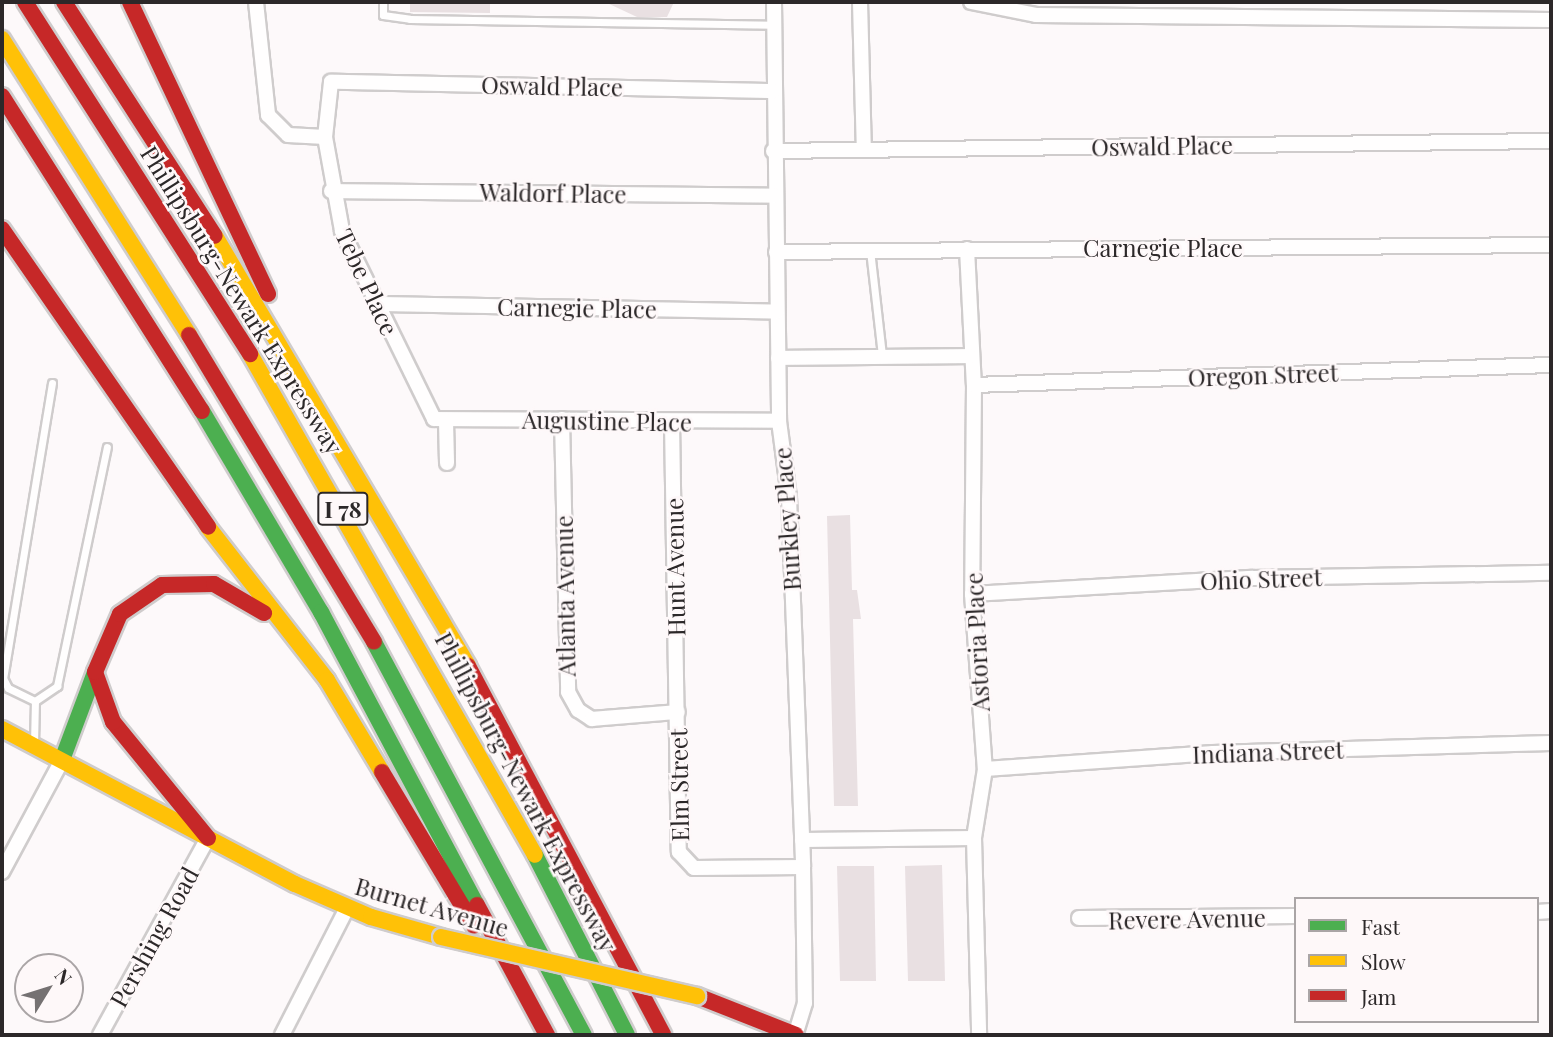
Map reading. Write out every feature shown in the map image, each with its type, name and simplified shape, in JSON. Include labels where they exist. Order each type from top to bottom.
[{"type":"main road","name":"Phillipsburg-Newark Expressway","points":[[25,2],[215,296],[351,522],[504,794],[627,1035]]},
{"type":"main road","name":"Phillipsburg-Newark Expressway","points":[[64,2],[325,415],[487,698],[663,1035]]},
{"type":"main road","points":[[130,2],[325,415]]},
{"type":"main road","name":"I 78","points":[[2,40],[290,495],[430,740],[584,1035]]},
{"type":"main road","points":[[2,96],[280,541],[401,752],[547,1035]]},
{"type":"main road","points":[[2,229],[197,513],[302,644],[547,1035]]},
{"type":"main road","points":[[62,760],[110,631],[126,608],[153,589],[184,581],[232,590],[302,644]]},
{"type":"main road","points":[[95,672],[113,722],[208,838]]},
{"type":"main road","name":"Burnet Avenue","points":[[2,729],[347,908],[441,937],[697,996],[796,1035]]},
{"type":"street","points":[[256,2],[268,115],[288,135],[325,137]]},
{"type":"street","name":"Burkley Place","points":[[774,2],[774,196],[779,421],[789,497],[803,867],[804,1011],[796,1035]]},
{"type":"street","points":[[860,2],[864,150]]},
{"type":"street","points":[[971,2],[1036,15],[1551,20]]},
{"type":"street","name":"Tebe Place","points":[[331,82],[325,137],[331,191],[342,232],[376,304],[440,420]]},
{"type":"street","name":"Oswald Place","points":[[331,82],[773,91]]},
{"type":"street","name":"Oswald Place","points":[[774,151],[1551,141]]},
{"type":"street","name":"Waldorf Place","points":[[331,191],[774,196]]},
{"type":"street","name":"Carnegie Place","points":[[776,252],[870,249],[1551,245]]},
{"type":"street","name":"Astoria Place","points":[[967,249],[969,356],[974,384],[972,594],[985,769],[974,838],[979,1035]]},
{"type":"street","name":"Carnegie Place","points":[[376,304],[777,313]]},
{"type":"street","points":[[778,358],[969,356]]},
{"type":"street","name":"Oregon Street","points":[[974,384],[1551,365]]},
{"type":"street","name":"Atlanta Avenue","points":[[562,419],[568,692],[578,710],[592,719],[678,712]]},
{"type":"street","points":[[440,420],[447,463]]},
{"type":"street","name":"Augustine Place","points":[[440,420],[779,421]]},
{"type":"street","name":"Hunt Avenue","points":[[672,422],[678,712]]},
{"type":"street","name":"Ohio Street","points":[[972,594],[1254,578],[1551,573]]},
{"type":"street","name":"Elm Street","points":[[678,712],[679,852],[685,864],[803,867]]},
{"type":"street","name":"Indiana Street","points":[[985,769],[1213,753],[1551,743]]},
{"type":"street","points":[[2,872],[62,760]]},
{"type":"street","name":"Pershing Road","points":[[100,1035],[208,838]]},
{"type":"street","points":[[802,840],[974,838]]},
{"type":"street","points":[[282,1035],[347,908]]},
{"type":"street","name":"Revere Avenue","points":[[1079,918],[1294,916]]},
{"type":"lane","points":[[383,2],[383,15],[410,19],[772,25]]},
{"type":"lane","points":[[870,249],[882,358]]},
{"type":"lane","points":[[35,701],[5,690],[3,678],[52,383]]},
{"type":"lane","points":[[35,701],[57,687],[107,447]]},
{"type":"lane","points":[[34,745],[35,701]]},
{"type":"building","points":[[410,2],[490,2],[490,13],[410,12]]},
{"type":"building","points":[[605,2],[674,2],[667,17],[637,17]]},
{"type":"building","points":[[850,515],[852,590],[857,590],[861,619],[853,619],[858,806],[834,806],[827,516]]},
{"type":"building","points":[[942,865],[945,981],[908,981],[905,866]]},
{"type":"building","points":[[837,866],[874,866],[876,981],[840,981]]},
{"type":"traffic: fast","points":[[202,411],[321,612],[477,905]]},
{"type":"traffic: fast","points":[[374,642],[584,1035]]},
{"type":"traffic: fast","points":[[62,760],[95,672]]},
{"type":"traffic: fast","points":[[535,855],[627,1035]]},
{"type":"traffic: slow","points":[[2,39],[189,335]]},
{"type":"traffic: slow","points":[[215,236],[468,666]]},
{"type":"traffic: slow","points":[[250,354],[535,855]]},
{"type":"traffic: slow","points":[[208,527],[327,680],[382,772]]},
{"type":"traffic: slow","points":[[2,729],[295,884],[371,917],[441,937]]},
{"type":"traffic: slow","points":[[441,937],[697,996]]},
{"type":"traffic: jam","points":[[25,2],[250,354]]},
{"type":"traffic: jam","points":[[64,2],[215,236]]},
{"type":"traffic: jam","points":[[130,2],[268,294]]},
{"type":"traffic: jam","points":[[2,96],[202,411]]},
{"type":"traffic: jam","points":[[2,229],[208,527]]},
{"type":"traffic: jam","points":[[189,335],[374,642]]},
{"type":"traffic: jam","points":[[208,838],[113,722],[95,672],[120,614],[162,585],[214,584],[264,613]]},
{"type":"traffic: jam","points":[[468,666],[663,1035]]},
{"type":"traffic: jam","points":[[382,772],[474,926]]},
{"type":"traffic: jam","points":[[477,905],[547,1035]]},
{"type":"traffic: jam","points":[[697,996],[796,1035]]}]
